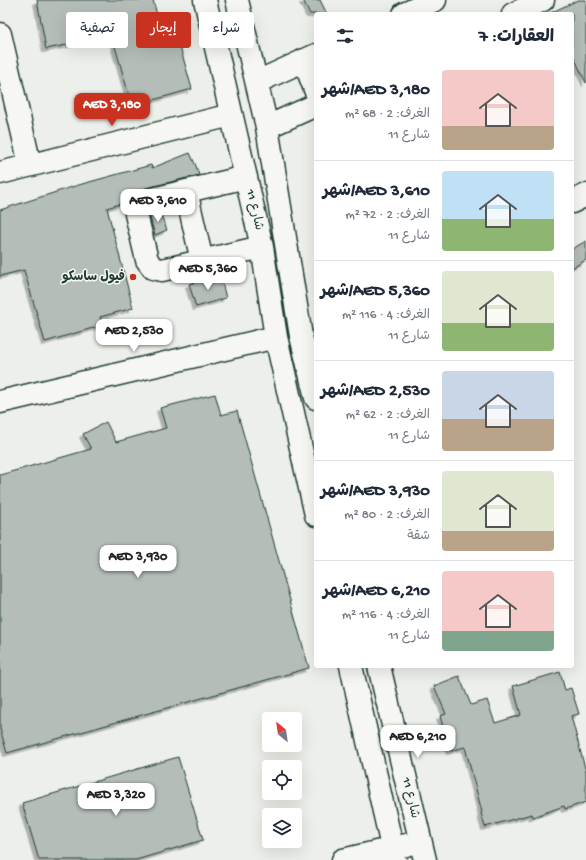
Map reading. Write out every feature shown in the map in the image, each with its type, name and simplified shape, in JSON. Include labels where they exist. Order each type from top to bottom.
[{"type":"street","name":"شارع 11","points":[[205,0],[262,247],[276,337],[314,506]]},
{"type":"street","name":"شارع 11","points":[[237,0],[267,128],[309,332],[314,379]]},
{"type":"street","points":[[408,12],[434,0]]},
{"type":"street","points":[[517,12],[543,0]]},
{"type":"street","points":[[0,34],[30,166]]},
{"type":"street","points":[[257,82],[310,58],[314,81]]},
{"type":"street","points":[[267,128],[314,106]]},
{"type":"street","points":[[0,173],[231,115]]},
{"type":"street","points":[[246,177],[149,200],[138,206],[136,214],[147,260],[153,268],[162,270],[262,247]]},
{"type":"street","points":[[186,191],[202,261]]},
{"type":"street","points":[[574,201],[586,195]]},
{"type":"street","points":[[0,402],[276,337]]},
{"type":"street","points":[[350,668],[393,854]]},
{"type":"street","name":"شارع 11","points":[[379,668],[423,851]]},
{"type":"street","points":[[343,860],[423,851]]},
{"type":"building","points":[[37,0],[153,0],[156,12],[136,12],[136,48],[180,48],[192,89],[132,106],[115,48],[128,48],[128,12],[66,12],[66,45],[46,49]]},
{"type":"building","points":[[303,0],[320,0],[326,12],[314,12],[314,14],[310,14]]},
{"type":"building","points":[[578,0],[586,0],[586,83],[574,57],[574,12],[552,12]]},
{"type":"building","points":[[190,153],[199,175],[146,188],[132,195],[126,202],[107,208],[133,308],[100,317],[103,325],[45,342],[24,270],[0,276],[0,210],[75,186],[151,165],[152,168]]},
{"type":"building","points":[[159,210],[167,230],[155,235],[149,214]]},
{"type":"building","points":[[586,241],[586,260],[574,267],[574,248]]},
{"type":"building","points":[[220,275],[226,298],[196,307],[189,284]]},
{"type":"building","points":[[215,394],[221,415],[237,411],[309,668],[7,753],[0,729],[0,475],[91,449],[83,434],[106,422],[116,442],[166,428],[160,408]]},
{"type":"building","points":[[560,672],[565,690],[571,688],[579,714],[571,716],[586,772],[586,802],[565,809],[564,806],[533,817],[532,814],[485,827],[465,747],[450,751],[440,716],[446,714],[434,686],[459,676],[471,705],[487,700],[495,723],[521,715],[513,686]]},
{"type":"building","points":[[178,757],[203,840],[136,860],[39,860],[22,803]]},
{"type":"place","name":"فيول ساسكو","points":[[133,277]]}]
